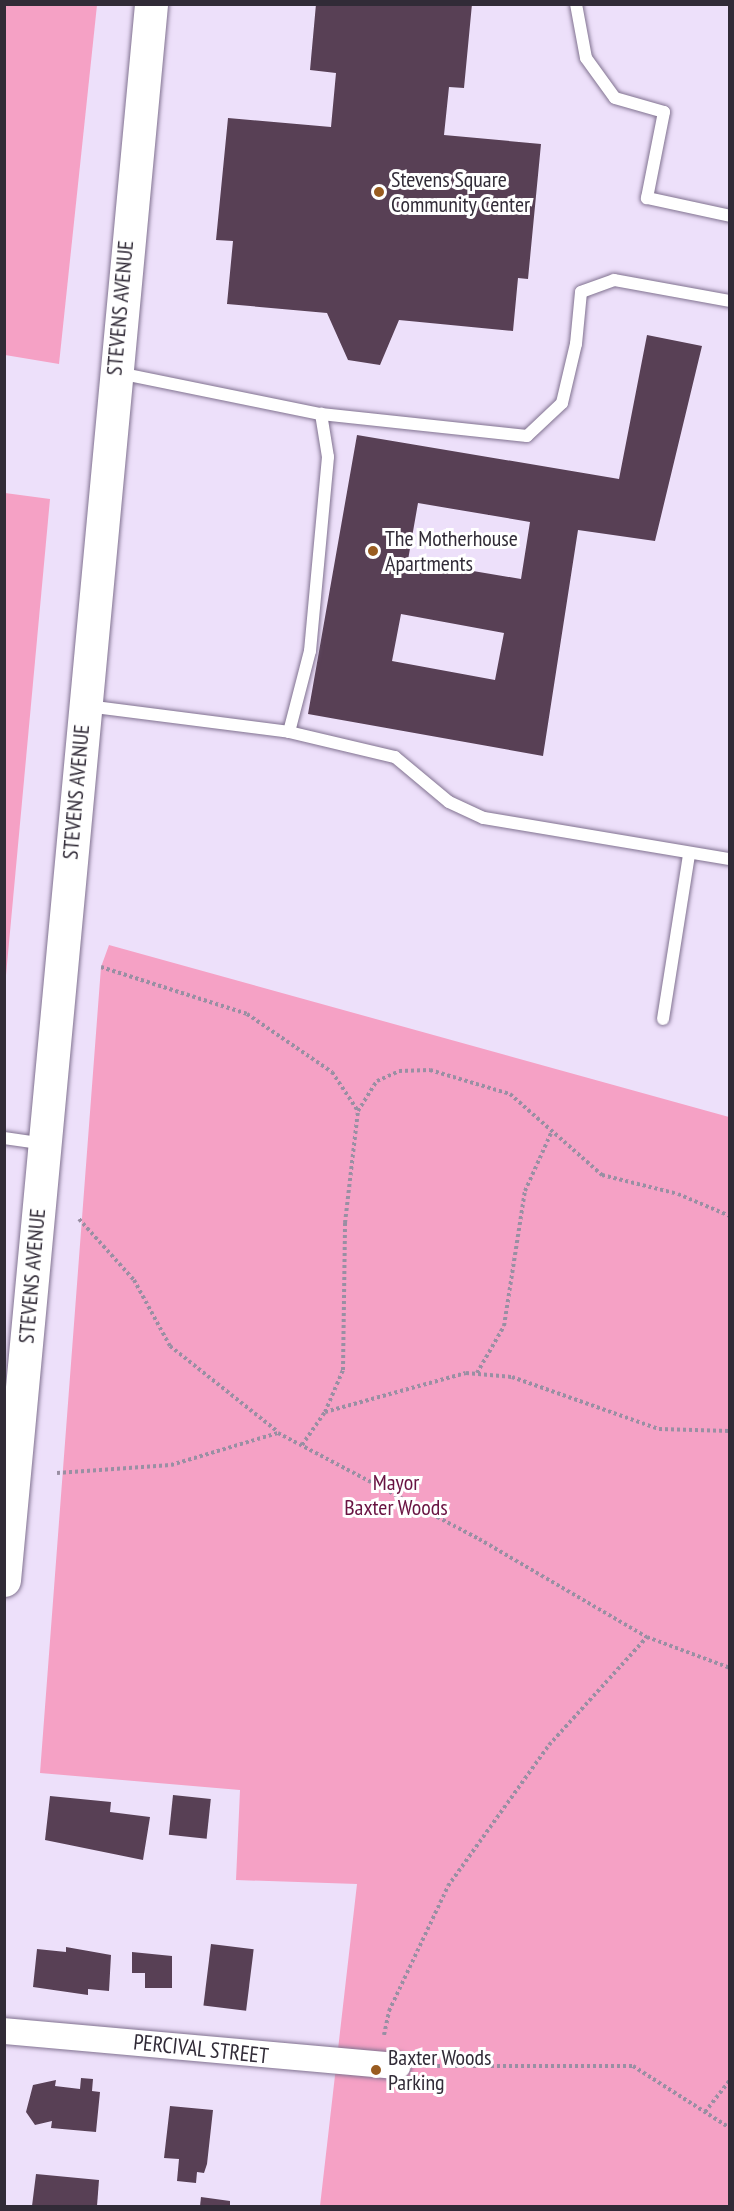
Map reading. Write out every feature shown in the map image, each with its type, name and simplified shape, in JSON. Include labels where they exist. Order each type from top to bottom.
[{"type":"main road","name":"STEVENS AVENUE","points":[[4,1580],[13,1381],[45,1144],[114,372],[152,4]]},
{"type":"street","name":"PERCIVAL STREET","points":[[4,2031],[388,2066]]},
{"type":"lane","points":[[576,4],[586,58],[615,98],[664,112],[646,198],[729,216]]},
{"type":"lane","points":[[114,372],[321,414],[527,436],[562,403],[581,292],[614,280],[729,301]]},
{"type":"lane","points":[[289,732],[310,651],[328,457],[321,414]]},
{"type":"lane","points":[[84,705],[289,732],[395,757],[449,802],[484,818],[689,855],[729,859]]},
{"type":"lane","points":[[663,1019],[689,855]]},
{"type":"lane","points":[[4,1138],[45,1144]]},
{"type":"path","points":[[101,967],[247,1014],[332,1072],[358,1111]]},
{"type":"path","points":[[302,1445],[325,1412],[343,1370],[345,1223],[358,1111],[377,1081],[399,1071],[430,1070],[510,1094],[602,1175],[678,1194],[729,1216]]},
{"type":"path","points":[[477,1374],[504,1326],[525,1191],[552,1131]]},
{"type":"path","points":[[79,1219],[134,1280],[170,1346],[278,1432],[479,1539],[647,1637],[729,1668]]},
{"type":"path","points":[[325,1412],[477,1374],[512,1377],[659,1429],[729,1431]]},
{"type":"path","points":[[57,1473],[171,1465],[278,1432]]},
{"type":"path","points":[[647,1637],[549,1745],[448,1886],[389,2011],[388,2066],[633,2066],[729,2128]]},
{"type":"path","points":[[705,2112],[729,2080]]},
{"type":"green space","points":[[4,5],[97,5],[59,364],[5,355]]},
{"type":"green space","points":[[4,493],[50,499],[5,986]]},
{"type":"green space","name":"Mayor Baxter Woods","points":[[109,945],[729,1117],[729,2206],[320,2206],[357,1884],[236,1880],[240,1790],[40,1773],[101,967]]},
{"type":"building","name":"Stevens Square Community Center","points":[[316,4],[472,4],[464,88],[449,87],[444,135],[541,144],[528,279],[518,278],[513,331],[399,320],[380,365],[348,360],[327,313],[227,304],[233,241],[216,240],[228,118],[331,127],[336,73],[310,70]]},
{"type":"building","name":"The Motherhouse Apartments","points":[[647,335],[702,346],[655,541],[578,530],[543,756],[308,714],[357,435],[619,479]],"holes":[[[418,503],[530,522],[521,579],[408,560]],[[401,614],[504,633],[495,680],[392,661]]]},
{"type":"building","points":[[173,1795],[211,1799],[207,1839],[169,1835]]},
{"type":"building","points":[[50,1796],[111,1802],[110,1812],[150,1817],[143,1860],[45,1840]]},
{"type":"building","points":[[211,1944],[254,1949],[246,2011],[203,2006]]},
{"type":"building","points":[[66,1947],[111,1955],[109,1991],[88,1989],[88,1995],[33,1987],[37,1949],[66,1952]]},
{"type":"building","points":[[132,1952],[172,1956],[172,1988],[145,1988],[145,1973],[132,1973]]},
{"type":"building","points":[[81,2078],[93,2079],[92,2091],[100,2092],[96,2132],[51,2128],[52,2121],[35,2125],[26,2112],[33,2085],[56,2080],[55,2086],[80,2089]]},
{"type":"building","points":[[170,2106],[213,2110],[207,2164],[204,2173],[197,2172],[196,2183],[177,2181],[179,2159],[164,2158]]},
{"type":"building","points":[[36,2174],[99,2180],[97,2206],[32,2206]]},
{"type":"building","points":[[201,2197],[230,2201],[230,2206],[200,2206]]},
{"type":"place","name":"Stevens Square Community Center","points":[[379,192]]},
{"type":"place","name":"The Motherhouse Apartments","points":[[373,551]]},
{"type":"place","name":"Baxter Woods Parking","points":[[376,2070]]}]
